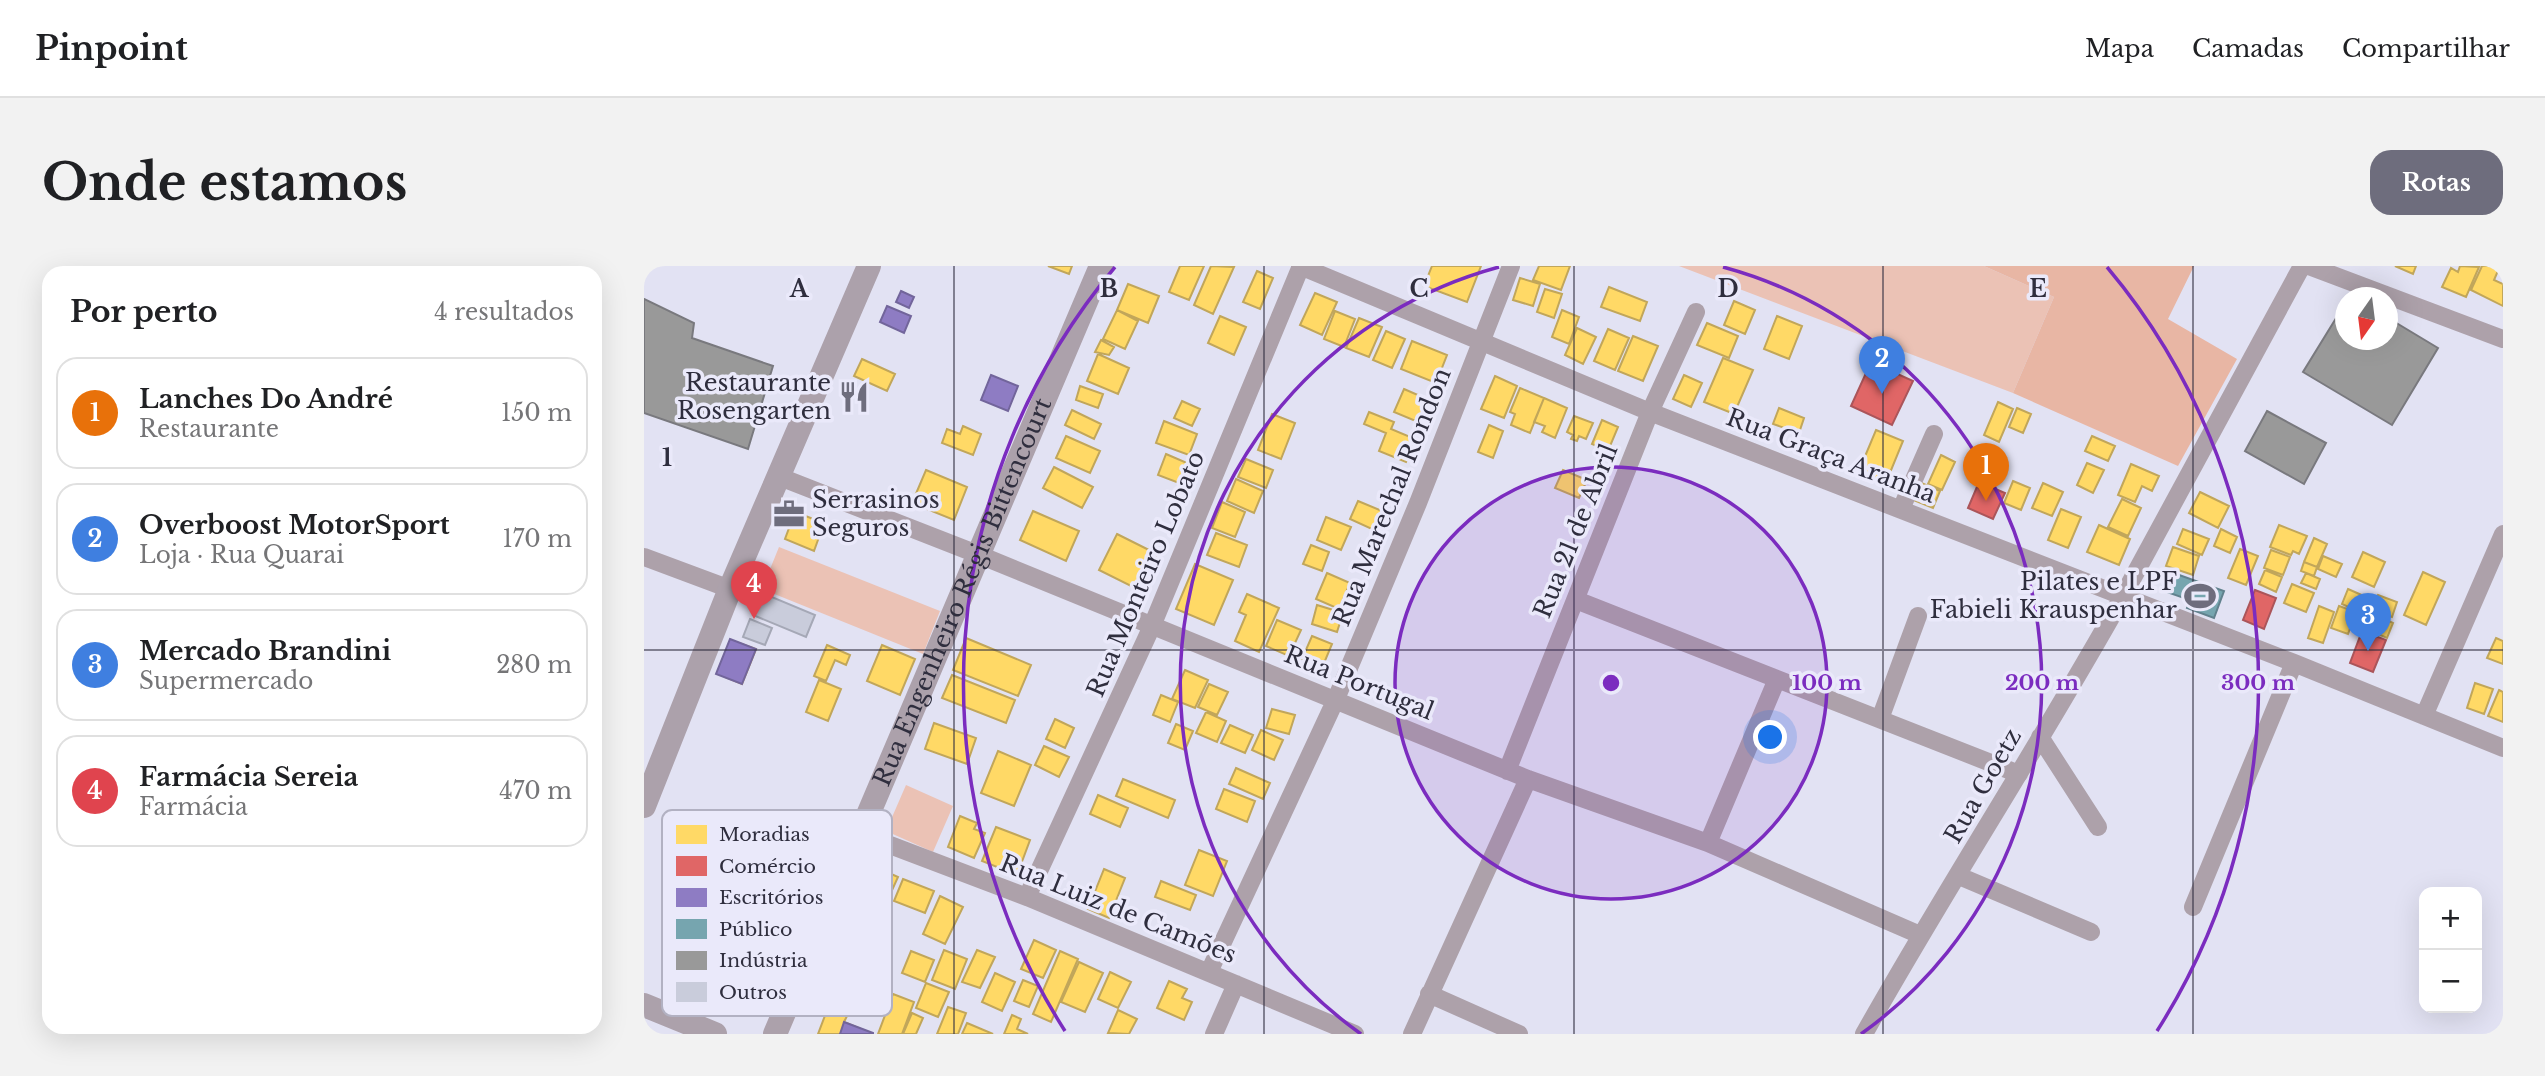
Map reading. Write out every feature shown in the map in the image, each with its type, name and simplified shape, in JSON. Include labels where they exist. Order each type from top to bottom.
[{"type":"street","points":[[644,806],[730,589],[869,266]]},
{"type":"street","name":"Rua Engenheiro Régis Bittencourt","points":[[871,810],[1101,266]]},
{"type":"street","name":"Rua Graça Aranha","points":[[1301,266],[1650,412],[2294,663],[2503,748]]},
{"type":"street","name":"Rua Monteiro Lobato","points":[[1027,897],[1152,626],[1301,266]]},
{"type":"street","name":"Rua Marechal Rondon","points":[[1209,972],[1336,699],[1418,503],[1511,266]]},
{"type":"street","name":"Rua Goetz","points":[[1864,1034],[1920,935],[1959,876],[2122,597],[2302,266]]},
{"type":"street","points":[[2309,266],[2503,339]]},
{"type":"street","name":"Rua 21 de Abril","points":[[1507,771],[1650,412],[1696,313]]},
{"type":"street","points":[[1901,509],[1934,434]]},
{"type":"street","name":"Rua Portugal","points":[[780,477],[1336,699],[1507,771],[1708,843],[1920,935]]},
{"type":"street","points":[[2424,716],[2503,534]]},
{"type":"street","points":[[644,557],[730,589]]},
{"type":"street","points":[[1576,600],[2019,774]]},
{"type":"street","points":[[1880,719],[1918,616]]},
{"type":"street","points":[[2193,907],[2294,663]]},
{"type":"street","points":[[1708,843],[1777,679]]},
{"type":"street","points":[[2040,737],[2098,827]]},
{"type":"street","points":[[1412,1034],[1528,779]]},
{"type":"street","name":"Rua Luiz de Camões","points":[[892,846],[1027,897],[1355,1034]]},
{"type":"street","points":[[1959,876],[2091,932]]},
{"type":"street","points":[[1214,1034],[1236,984]]},
{"type":"street","points":[[1429,994],[1518,1034]]},
{"type":"street","points":[[644,1005],[662,1012]]},
{"type":"street","points":[[671,1016],[715,1034]]},
{"type":"street","name":"Rua Engenheiro Régis Bittencourt","points":[[775,1034],[783,1016]]},
{"type":"shaded area","points":[[1679,266],[1984,266],[2054,297],[2013,393]]},
{"type":"shaded area","points":[[1984,266],[2194,266],[2168,319],[2237,359],[2178,466],[2013,393],[2054,297]]},
{"type":"shaded area","points":[[779,547],[940,611],[923,654],[762,589]]},
{"type":"shaded area","points":[[906,785],[953,806],[933,852],[892,834],[892,817]]},
{"type":"building: Moradias","points":[[1048,266],[1072,266],[1069,274]]},
{"type":"building: Moradias","points":[[1180,266],[1204,266],[1189,300],[1169,292]]},
{"type":"building: Moradias","points":[[1211,266],[1234,267],[1213,314],[1194,305]]},
{"type":"building: Moradias","points":[[1432,266],[1481,266],[1467,302],[1424,286]]},
{"type":"building: Moradias","points":[[1539,266],[1570,266],[1561,290],[1533,280]]},
{"type":"building: Moradias","points":[[2395,266],[2416,266],[2413,274]]},
{"type":"building: Moradias","points":[[2460,266],[2479,267],[2466,297],[2442,287],[2451,268],[2458,272]]},
{"type":"building: Moradias","points":[[2482,266],[2500,266],[2494,280],[2503,284],[2503,306],[2471,290]]},
{"type":"building: Moradias","points":[[1257,271],[1273,278],[1260,309],[1243,302]]},
{"type":"building: Moradias","points":[[1520,278],[1540,284],[1533,306],[1513,300]]},
{"type":"building: Moradias","points":[[1128,284],[1159,296],[1148,323],[1117,310]]},
{"type":"building: Moradias","points":[[1609,287],[1647,302],[1640,321],[1601,307]]},
{"type":"building: Moradias","points":[[1545,289],[1562,294],[1554,318],[1537,312]]},
{"type":"building: Moradias","points":[[1315,293],[1337,302],[1322,335],[1300,325]]},
{"type":"building: Moradias","points":[[1734,301],[1755,310],[1745,334],[1724,325]]},
{"type":"building: Moradias","points":[[1117,310],[1138,321],[1125,349],[1103,339]]},
{"type":"building: Moradias","points":[[1562,310],[1579,317],[1569,344],[1552,337]]},
{"type":"building: Moradias","points":[[1335,311],[1355,319],[1344,347],[1324,339]]},
{"type":"building: Moradias","points":[[1220,316],[1246,327],[1234,355],[1208,343]]},
{"type":"building: Moradias","points":[[1777,316],[1802,326],[1789,359],[1764,349]]},
{"type":"building: Moradias","points":[[1359,318],[1382,327],[1369,357],[1346,348]]},
{"type":"building: Moradias","points":[[1707,323],[1738,336],[1729,358],[1697,345]]},
{"type":"building: Moradias","points":[[1577,328],[1596,337],[1583,364],[1565,355]]},
{"type":"building: Moradias","points":[[1608,329],[1629,338],[1615,370],[1594,361]]},
{"type":"building: Moradias","points":[[1386,331],[1405,339],[1392,368],[1373,360]]},
{"type":"building: Moradias","points":[[1633,336],[1658,346],[1643,381],[1618,371]]},
{"type":"building: Moradias","points":[[1101,340],[1114,347],[1109,355],[1095,352]]},
{"type":"building: Moradias","points":[[1412,341],[1447,355],[1436,383],[1401,369]]},
{"type":"building: Moradias","points":[[1098,354],[1129,368],[1118,394],[1087,381]]},
{"type":"building: Moradias","points":[[1723,358],[1753,370],[1734,414],[1704,402]]},
{"type":"building: Moradias","points":[[862,359],[895,374],[887,391],[854,376]]},
{"type":"building: Moradias","points":[[1684,375],[1702,383],[1691,407],[1673,399]]},
{"type":"building: Moradias","points":[[1495,376],[1517,386],[1504,418],[1481,409]]},
{"type":"building: Moradias","points":[[1080,386],[1103,394],[1098,408],[1076,400]]},
{"type":"building: Moradias","points":[[1520,388],[1544,398],[1530,433],[1511,425],[1515,414],[1510,412]]},
{"type":"building: Moradias","points":[[1404,389],[1427,399],[1418,422],[1394,412]]},
{"type":"building: Moradias","points":[[1544,398],[1567,408],[1555,438],[1542,432],[1545,426],[1534,422]]},
{"type":"building: Moradias","points":[[1182,401],[1200,409],[1192,426],[1174,418]]},
{"type":"building: Moradias","points":[[1998,402],[2013,409],[1999,442],[1984,435]]},
{"type":"building: Moradias","points":[[1779,408],[1804,418],[1799,433],[1773,424]]},
{"type":"building: Moradias","points":[[2017,408],[2031,414],[2023,433],[2009,427]]},
{"type":"building: Moradias","points":[[1072,410],[1101,424],[1094,439],[1065,425]]},
{"type":"building: Moradias","points":[[1369,412],[1394,422],[1391,429],[1415,439],[1406,462],[1379,451],[1386,433],[1364,424]]},
{"type":"building: Moradias","points":[[1272,414],[1295,423],[1281,459],[1258,450]]},
{"type":"building: Moradias","points":[[1574,416],[1593,423],[1586,439],[1579,436],[1577,441],[1571,439],[1573,435],[1567,432]]},
{"type":"building: Moradias","points":[[1602,420],[1618,427],[1608,451],[1592,444]]},
{"type":"building: Moradias","points":[[1164,421],[1197,434],[1189,455],[1156,443]]},
{"type":"building: Moradias","points":[[1489,425],[1503,431],[1493,458],[1478,452]]},
{"type":"building: Moradias","points":[[963,426],[981,434],[973,455],[942,443],[947,429],[960,434]]},
{"type":"building: Moradias","points":[[1876,430],[1903,441],[1885,485],[1858,473]]},
{"type":"building: Moradias","points":[[1066,436],[1100,451],[1090,473],[1056,458]]},
{"type":"building: Moradias","points":[[2092,436],[2115,446],[2108,461],[2085,451]]},
{"type":"building: Moradias","points":[[1166,454],[1187,463],[1179,483],[1158,475]]},
{"type":"building: Moradias","points":[[1941,455],[1955,462],[1942,490],[1928,484]]},
{"type":"building: Moradias","points":[[1246,459],[1273,470],[1266,488],[1238,477]]},
{"type":"building: Moradias","points":[[2087,463],[2104,470],[2093,493],[2077,485]]},
{"type":"building: Moradias","points":[[2131,464],[2159,476],[2152,491],[2142,486],[2135,502],[2118,495]]},
{"type":"building: Moradias","points":[[1054,467],[1093,487],[1082,508],[1043,488]]},
{"type":"building: Moradias","points":[[926,470],[967,487],[954,520],[912,503]]},
{"type":"building: Moradias","points":[[1563,470],[1587,480],[1579,498],[1555,488]]},
{"type":"building: Moradias","points":[[1236,479],[1263,491],[1254,513],[1227,501]]},
{"type":"building: Moradias","points":[[2013,481],[2030,488],[2021,510],[2004,503]]},
{"type":"building: Moradias","points":[[1919,482],[1940,491],[1933,508],[1911,499]]},
{"type":"building: Moradias","points":[[2043,483],[2063,492],[2052,516],[2032,508]]},
{"type":"building: Moradias","points":[[2200,492],[2229,506],[2218,528],[2189,513]]},
{"type":"building: Moradias","points":[[2122,499],[2141,508],[2128,536],[2108,527]]},
{"type":"building: Moradias","points":[[1358,501],[1382,511],[1374,530],[1350,519]]},
{"type":"building: Moradias","points":[[1222,502],[1245,512],[1235,537],[1212,528]]},
{"type":"building: Moradias","points":[[2061,509],[2081,517],[2068,548],[2048,540]]},
{"type":"building: Moradias","points":[[1033,511],[1079,531],[1066,561],[1020,540]]},
{"type":"building: Moradias","points":[[795,512],[824,523],[814,551],[785,539]]},
{"type":"building: Moradias","points":[[1326,517],[1351,527],[1341,550],[1317,540]]},
{"type":"building: Moradias","points":[[2099,525],[2130,539],[2119,565],[2087,552]]},
{"type":"building: Moradias","points":[[2279,525],[2307,536],[2299,554],[2293,551],[2291,555],[2270,547]]},
{"type":"building: Moradias","points":[[2183,529],[2209,539],[2202,555],[2177,544]]},
{"type":"building: Moradias","points":[[2221,529],[2237,537],[2230,553],[2214,546]]},
{"type":"building: Moradias","points":[[1216,533],[1247,545],[1239,567],[1207,555]]},
{"type":"building: Moradias","points":[[1117,534],[1157,554],[1139,590],[1099,570]]},
{"type":"building: Moradias","points":[[2314,538],[2327,544],[2317,567],[2304,562]]},
{"type":"building: Moradias","points":[[1311,545],[1329,552],[1322,571],[1303,564]]},
{"type":"building: Moradias","points":[[2173,547],[2199,556],[2193,575],[2166,566]]},
{"type":"building: Moradias","points":[[2240,549],[2258,556],[2246,585],[2228,578]]},
{"type":"building: Moradias","points":[[2271,550],[2290,557],[2283,575],[2264,568]]},
{"type":"building: Moradias","points":[[2363,552],[2385,562],[2374,587],[2352,577]]},
{"type":"building: Moradias","points":[[2323,556],[2342,564],[2336,577],[2318,569]]},
{"type":"building: Moradias","points":[[2304,562],[2317,567],[2314,576],[2301,571]]},
{"type":"building: Moradias","points":[[1195,564],[1233,580],[1214,625],[1176,609]]},
{"type":"building: Moradias","points":[[2265,570],[2282,577],[2276,592],[2259,584]]},
{"type":"building: Moradias","points":[[2423,572],[2445,582],[2426,625],[2404,615]]},
{"type":"building: Moradias","points":[[1327,573],[1350,583],[1339,609],[1316,599]]},
{"type":"building: Moradias","points":[[2306,573],[2320,579],[2316,589],[2301,583]]},
{"type":"building: Moradias","points":[[2292,584],[2314,593],[2306,612],[2284,603]]},
{"type":"building: Moradias","points":[[2348,589],[2364,596],[2357,611],[2342,604]]},
{"type":"building: Moradias","points":[[1247,594],[1279,608],[1259,652],[1235,641],[1246,615],[1239,612]]},
{"type":"building: Moradias","points":[[2378,595],[2397,602],[2392,617],[2372,610]]},
{"type":"building: Moradias","points":[[1317,605],[1343,613],[1337,632],[1312,624]]},
{"type":"building: Moradias","points":[[2319,606],[2334,612],[2323,643],[2308,638]]},
{"type":"building: Moradias","points":[[2339,606],[2356,612],[2348,634],[2331,628]]},
{"type":"building: Moradias","points":[[2380,617],[2393,623],[2387,638],[2373,632]]},
{"type":"building: Moradias","points":[[1277,620],[1301,630],[1289,656],[1266,646]]},
{"type":"building: Moradias","points":[[1312,636],[1332,644],[1322,668],[1302,659]]},
{"type":"building: Moradias","points":[[966,638],[1031,665],[1018,696],[953,670]]},
{"type":"building: Moradias","points":[[2496,638],[2503,641],[2503,664],[2487,658]]},
{"type":"building: Moradias","points":[[739,643],[756,649],[742,684],[725,677]]},
{"type":"building: Moradias","points":[[827,645],[850,655],[846,665],[835,660],[826,681],[814,676]]},
{"type":"building: Moradias","points":[[882,645],[915,659],[900,695],[867,681]]},
{"type":"building: Moradias","points":[[1185,670],[1208,680],[1195,708],[1172,699]]},
{"type":"building: Moradias","points":[[952,675],[1015,700],[1006,723],[942,698]]},
{"type":"building: Moradias","points":[[819,680],[841,689],[828,721],[806,712]]},
{"type":"building: Moradias","points":[[2475,683],[2493,689],[2484,714],[2467,708]]},
{"type":"building: Moradias","points":[[1209,684],[1228,692],[1217,715],[1198,707]]},
{"type":"building: Moradias","points":[[2499,690],[2503,692],[2503,722],[2488,716]]},
{"type":"building: Moradias","points":[[1161,695],[1178,702],[1170,722],[1153,715]]},
{"type":"building: Moradias","points":[[1272,709],[1295,715],[1289,734],[1266,728]]},
{"type":"building: Moradias","points":[[1206,712],[1226,721],[1217,742],[1196,733]]},
{"type":"building: Moradias","points":[[1055,719],[1074,728],[1065,748],[1046,739]]},
{"type":"building: Moradias","points":[[934,723],[976,738],[967,764],[925,749]]},
{"type":"building: Moradias","points":[[1176,724],[1193,731],[1185,750],[1168,743]]},
{"type":"building: Moradias","points":[[1230,725],[1253,735],[1245,753],[1221,743]]},
{"type":"building: Moradias","points":[[1261,730],[1283,740],[1274,760],[1252,750]]},
{"type":"building: Moradias","points":[[1044,746],[1069,757],[1059,777],[1035,765]]},
{"type":"building: Moradias","points":[[998,751],[1031,765],[1014,806],[981,793]]},
{"type":"building: Moradias","points":[[1236,768],[1270,783],[1263,799],[1229,784]]},
{"type":"building: Moradias","points":[[1123,779],[1175,800],[1168,818],[1116,796]]},
{"type":"building: Moradias","points":[[1224,789],[1255,801],[1247,822],[1216,809]]},
{"type":"building: Moradias","points":[[1098,795],[1128,808],[1120,827],[1090,814]]},
{"type":"building: Moradias","points":[[960,816],[977,823],[974,829],[985,833],[974,858],[948,847]]},
{"type":"building: Moradias","points":[[996,827],[1030,840],[1017,875],[982,861]]},
{"type":"building: Moradias","points":[[1199,850],[1227,861],[1213,896],[1185,885]]},
{"type":"building: Moradias","points":[[1104,869],[1125,878],[1109,918],[1088,909]]},
{"type":"building: Moradias","points":[[892,874],[898,877],[892,890]]},
{"type":"building: Moradias","points":[[903,879],[934,891],[925,913],[894,901]]},
{"type":"building: Moradias","points":[[1161,881],[1196,895],[1190,910],[1155,897]]},
{"type":"building: Moradias","points":[[940,896],[963,907],[945,944],[923,934]]},
{"type":"building: Moradias","points":[[1034,940],[1056,950],[1043,978],[1021,969]]},
{"type":"building: Moradias","points":[[944,950],[967,959],[955,989],[932,980]]},
{"type":"building: Moradias","points":[[977,950],[995,957],[980,988],[962,982]]},
{"type":"building: Moradias","points":[[911,951],[934,960],[925,982],[902,973]]},
{"type":"building: Moradias","points":[[1060,951],[1078,959],[1051,1022],[1033,1014]]},
{"type":"building: Moradias","points":[[1079,962],[1103,973],[1085,1012],[1061,1002]]},
{"type":"building: Moradias","points":[[1110,972],[1131,982],[1118,1008],[1098,999]]},
{"type":"building: Moradias","points":[[995,973],[1015,982],[1002,1011],[982,1002]]},
{"type":"building: Moradias","points":[[1023,980],[1038,986],[1029,1007],[1014,1001]]},
{"type":"building: Moradias","points":[[1169,981],[1187,989],[1182,998],[1192,1002],[1184,1020],[1157,1008]]},
{"type":"building: Moradias","points":[[926,983],[949,992],[938,1017],[916,1008]]},
{"type":"building: Moradias","points":[[893,994],[914,1002],[902,1034],[878,1034],[885,1016],[892,1016]]},
{"type":"building: Moradias","points":[[948,1007],[966,1013],[958,1034],[937,1034]]},
{"type":"building: Moradias","points":[[1118,1010],[1137,1019],[1129,1034],[1108,1033]]},
{"type":"building: Moradias","points":[[912,1013],[923,1018],[916,1034],[903,1034]]},
{"type":"building: Moradias","points":[[1012,1015],[1021,1019],[1017,1029],[1028,1034],[1004,1034]]},
{"type":"building: Moradias","points":[[825,1016],[847,1016],[844,1022],[873,1034],[818,1034]]},
{"type":"building: Moradias","points":[[967,1023],[993,1034],[962,1034]]},
{"type":"building: Comércio","points":[[1871,362],[1913,381],[1892,425],[1851,406]]},
{"type":"building: Comércio","points":[[1979,482],[2005,493],[1993,519],[1968,508]]},
{"type":"building: Comércio","points":[[2255,590],[2276,598],[2264,629],[2243,620]]},
{"type":"building: Comércio","points":[[2362,631],[2386,640],[2373,672],[2350,663]]},
{"type":"building: Escritórios","points":[[901,291],[914,297],[909,308],[896,302]]},
{"type":"building: Escritórios","points":[[887,306],[911,316],[904,333],[880,322]]},
{"type":"building: Escritórios","points":[[991,375],[1018,386],[1008,411],[981,400]]},
{"type":"building: Escritórios","points":[[730,639],[756,649],[742,684],[716,674]]},
{"type":"building: Escritórios","points":[[844,1022],[873,1033],[873,1034],[840,1034]]},
{"type":"building: Público","name":"Pilates e LPF Fabieli Krauspenhar","points":[[2168,571],[2224,591],[2214,618],[2187,608],[2190,600],[2161,590]]},
{"type":"building: Indústria","points":[[644,299],[694,323],[692,338],[773,366],[748,449],[644,413]]},
{"type":"building: Indústria","points":[[2335,320],[2335,350],[2398,350],[2398,324],[2438,348],[2392,425],[2303,372]]},
{"type":"building: Indústria","points":[[2267,411],[2326,443],[2304,484],[2245,451]]},
{"type":"building: Outros","points":[[762,593],[815,615],[806,637],[753,615]]},
{"type":"building: Outros","points":[[750,619],[772,628],[765,645],[743,637]]},
{"type":"place","name":"Overboost MotorSport","points":[[1882,394]]},
{"type":"place","name":"Restaurante Rosengarten","points":[[854,397]]},
{"type":"place","name":"Lanches Do André","points":[[1986,501]]},
{"type":"place","name":"Serrasinos Seguros","points":[[789,514]]},
{"type":"place","name":"Pilates e LPF Fabieli Krauspenhar","points":[[2200,596]]},
{"type":"place","name":"Farmácia Sereia","points":[[754,619]]},
{"type":"place","name":"Mercado Brandini","points":[[2368,651]]}]
